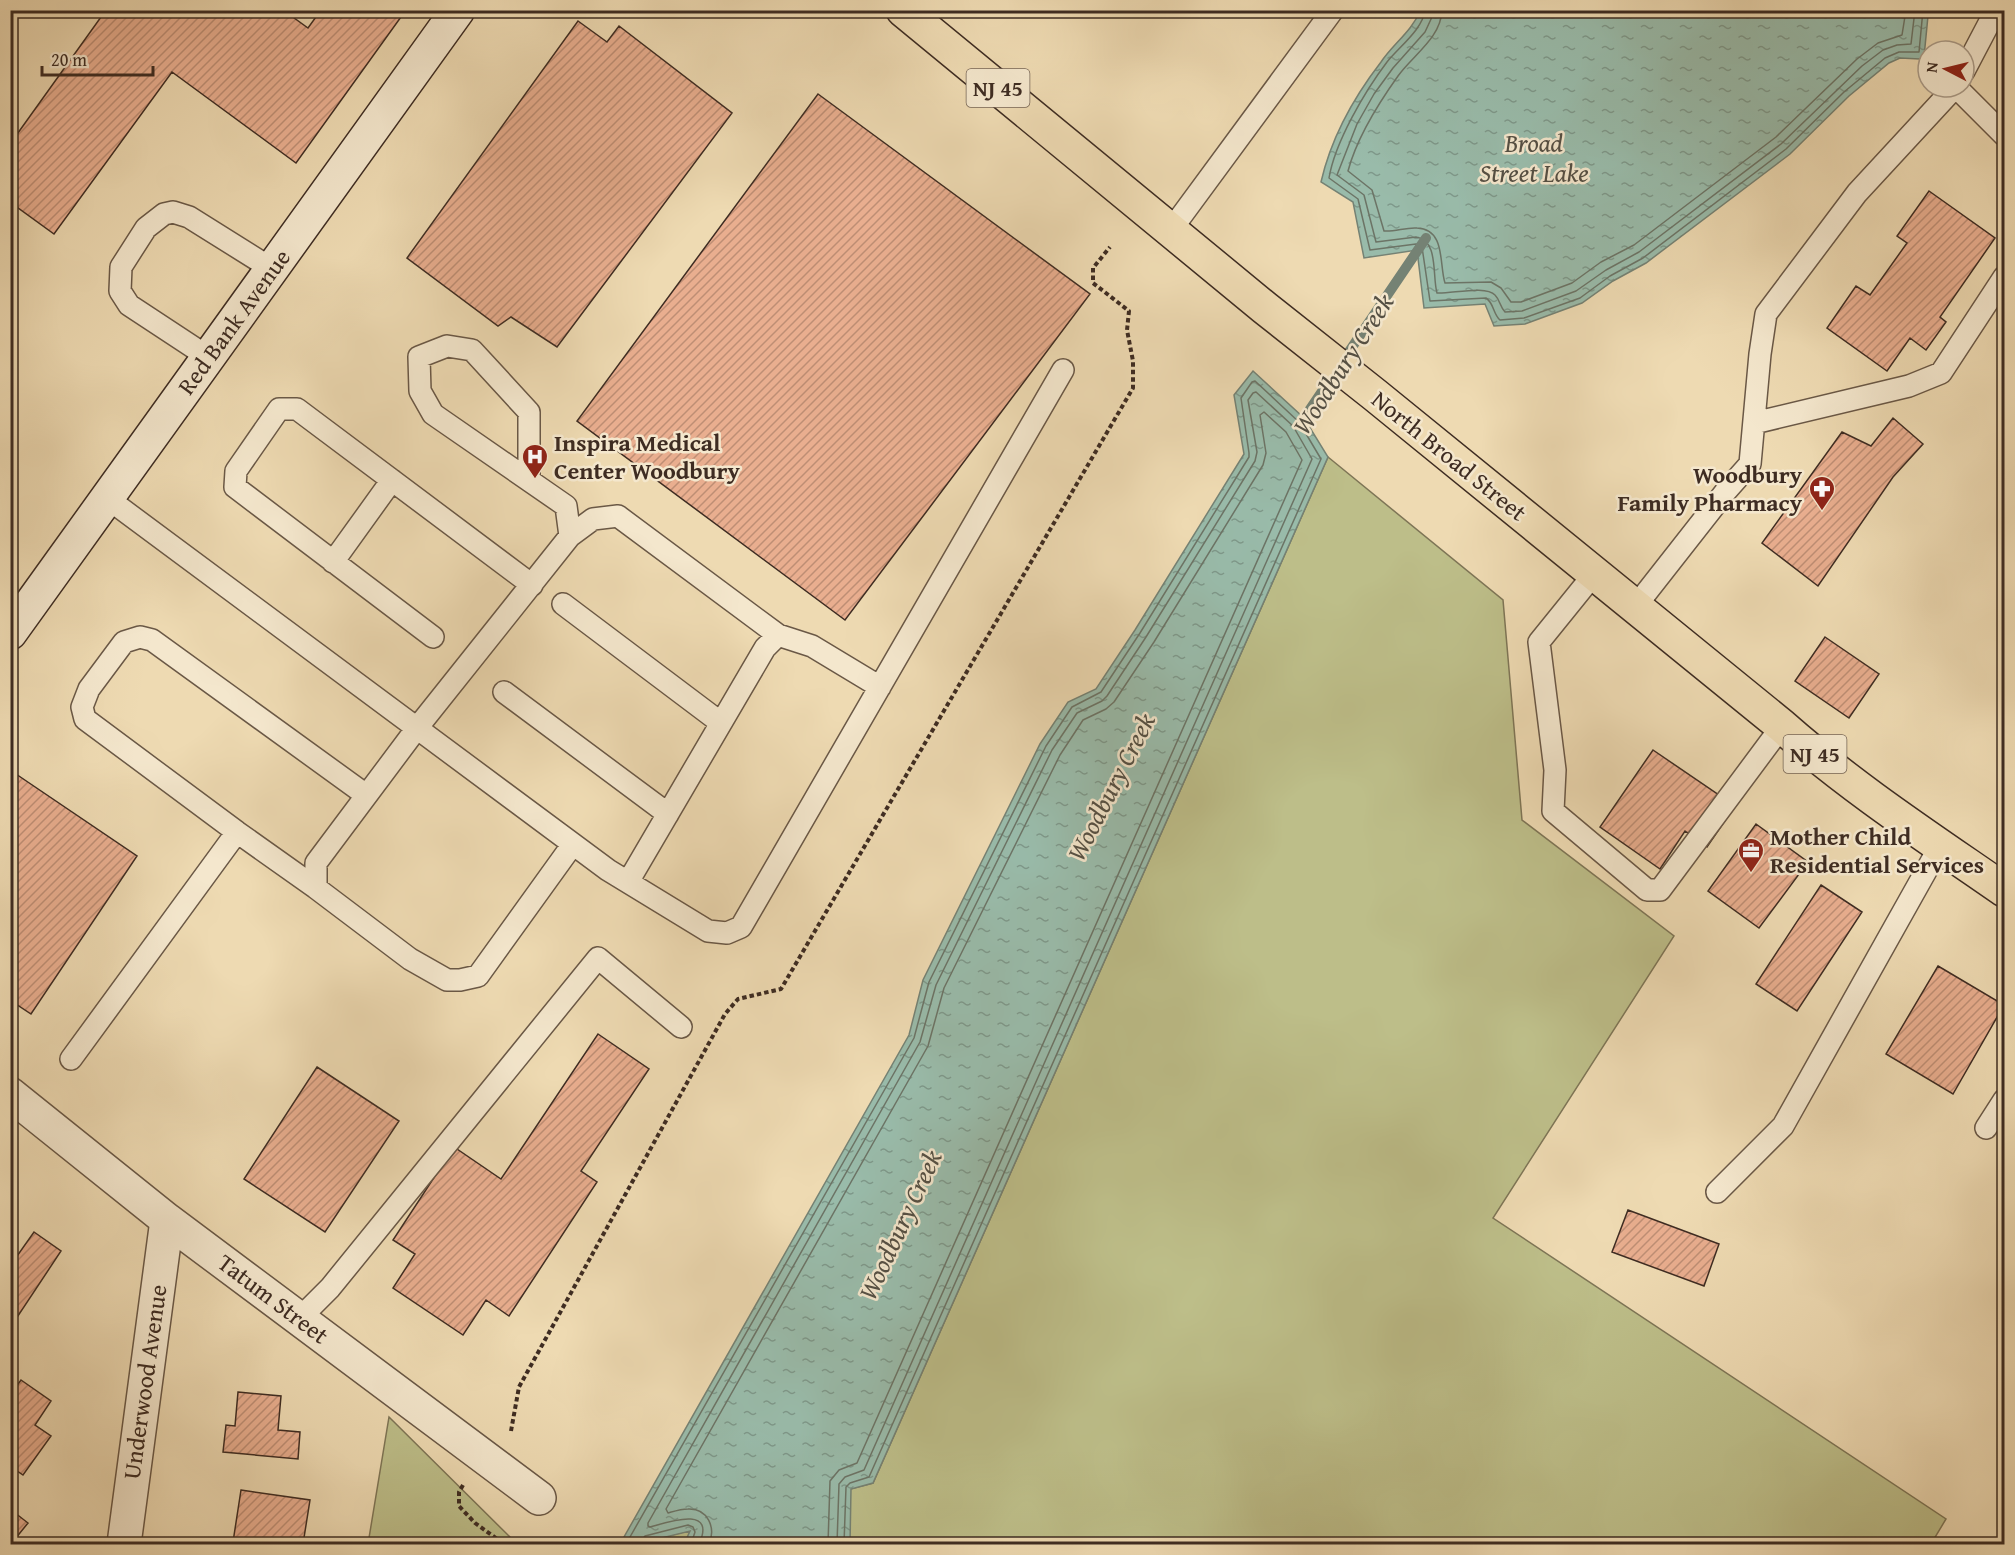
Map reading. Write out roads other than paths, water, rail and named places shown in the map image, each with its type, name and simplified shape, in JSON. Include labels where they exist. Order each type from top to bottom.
[{"type":"main road","name":"North Broad Street","points":[[903,10],[1265,308],[1815,754],[1890,811],[2004,890]]},
{"type":"street","name":"Red Bank Avenue","points":[[10,633],[458,10]]},
{"type":"street","name":"Tatum Street","points":[[10,1094],[167,1220],[539,1498]]},
{"type":"street","name":"Underwood Avenue","points":[[123,1545],[167,1220]]},
{"type":"lane","points":[[1171,230],[1333,10]]},
{"type":"lane","points":[[1976,48],[1996,10]]},
{"type":"lane","points":[[1635,607],[1750,464],[1766,314],[1857,193],[1945,99]]},
{"type":"lane","points":[[1968,99],[2004,135]]},
{"type":"lane","points":[[208,357],[129,305],[120,291],[122,267],[146,228],[164,213],[173,212],[189,217],[272,269]]},
{"type":"lane","points":[[1754,423],[1909,387],[1941,373],[2004,278]]},
{"type":"lane","points":[[529,479],[529,412],[472,350],[447,346],[419,357],[420,391],[433,414],[567,506],[570,536]]},
{"type":"lane","points":[[108,498],[573,844],[628,882],[708,931],[727,933],[741,927],[1063,370]]},
{"type":"lane","points":[[433,637],[235,487],[236,471],[279,409],[297,409],[532,585]]},
{"type":"lane","points":[[333,562],[392,480]]},
{"type":"lane","points":[[316,888],[316,863],[366,795],[570,536],[593,519],[618,516],[777,635],[812,646],[880,687]]},
{"type":"lane","points":[[1594,574],[1539,642],[1555,770],[1552,811],[1647,890],[1660,890],[1782,726]]},
{"type":"lane","points":[[563,604],[721,723]]},
{"type":"lane","points":[[628,882],[765,648],[777,635]]},
{"type":"lane","points":[[366,795],[152,640],[140,637],[123,642],[89,689],[82,706],[85,718],[410,959],[447,980],[478,976],[573,844]]},
{"type":"lane","points":[[504,692],[668,814]]},
{"type":"lane","points":[[71,1059],[237,832]]},
{"type":"lane","points":[[1716,1192],[1783,1126],[1940,846]]},
{"type":"lane","points":[[299,1319],[330,1288],[598,958],[681,1027]]},
{"type":"lane","points":[[1986,1128],[2004,1100]]},
{"type":"water","name":"Broad Street Lake","points":[[1420,10],[1930,11],[1926,39],[1916,39],[1916,59],[1900,58],[1889,63],[1849,96],[1790,154],[1646,263],[1613,281],[1582,303],[1525,324],[1494,326],[1485,304],[1424,308],[1417,250],[1364,258],[1353,202],[1321,182],[1337,134],[1353,104],[1371,75],[1417,18]]},
{"type":"water","points":[[1253,371],[1304,418],[1328,457],[873,1483],[851,1489],[850,1544],[684,1544],[690,1531],[637,1544],[620,1544],[909,1035],[923,980],[1040,744],[1068,702],[1096,689],[1244,454],[1234,395]]},
{"type":"waterway","name":"Woodbury Creek","points":[[1304,418],[1426,238]]},
{"type":"place","name":"Inspira Medical Center Woodbury","points":[[535,480]]},
{"type":"place","name":"Woodbury Family Pharmacy","points":[[1822,512]]},
{"type":"place","name":"Mother Child Residential Services","points":[[1751,874]]}]
